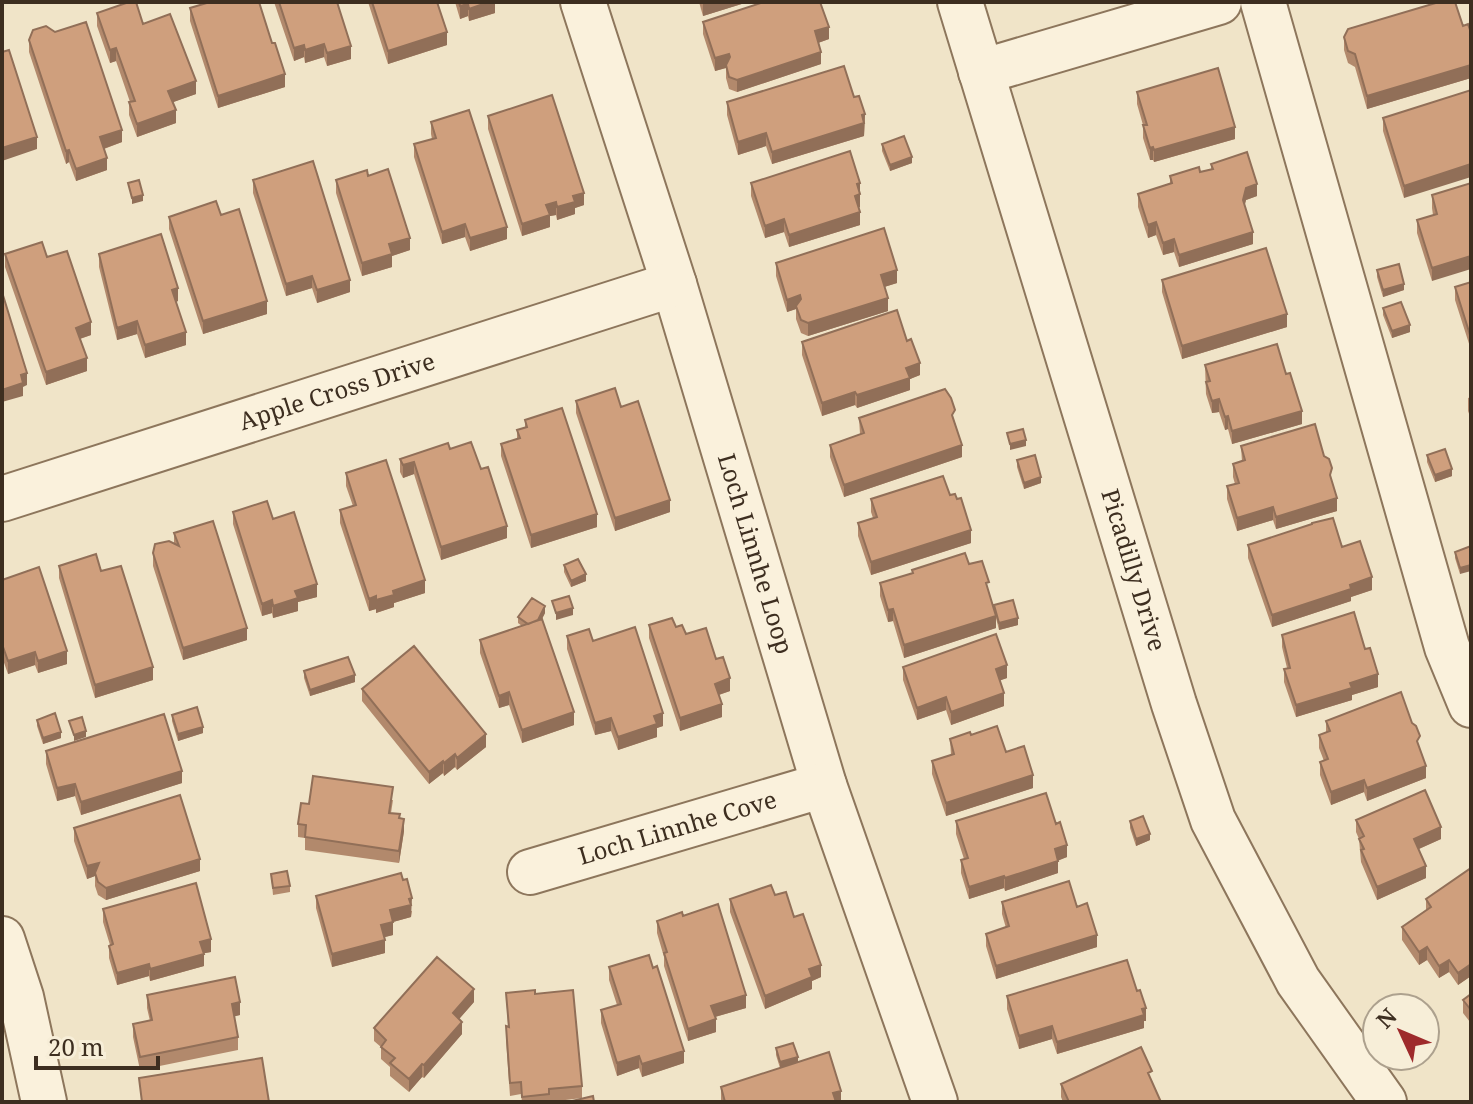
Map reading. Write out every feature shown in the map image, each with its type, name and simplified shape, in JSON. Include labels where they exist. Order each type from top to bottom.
[{"type":"street","name":"Loch Linnhe Loop","points":[[583,2],[674,284],[824,785],[935,1102]]},
{"type":"street","name":"Picadilly Drive","points":[[960,2],[1174,704],[1213,820],[1298,981],[1384,1102]]},
{"type":"street","points":[[981,72],[1219,2]]},
{"type":"street","points":[[1263,2],[1447,647],[1471,705]]},
{"type":"street","name":"Apple Cross Drive","points":[[2,499],[674,284]]},
{"type":"street","name":"Loch Linnhe Cove","points":[[530,872],[824,785]]},
{"type":"street","points":[[2,939],[21,997],[44,1102]]},
{"type":"building","points":[[136,2],[143,24],[170,14],[196,81],[168,91],[176,110],[137,124],[129,102],[135,101],[116,48],[110,50],[97,13]]},
{"type":"building","points":[[210,2],[259,2],[285,74],[218,96],[190,8]]},
{"type":"building","points":[[279,2],[337,2],[351,46],[327,53],[324,44],[305,50],[304,45],[294,48]]},
{"type":"building","points":[[372,2],[437,2],[447,32],[388,51]]},
{"type":"building","points":[[459,2],[489,2],[469,9],[468,4],[460,6]]},
{"type":"building","points":[[764,2],[820,2],[829,27],[815,31],[821,52],[737,80],[729,77],[726,65],[729,54],[715,58],[703,22]]},
{"type":"building","points":[[1439,2],[1455,2],[1463,26],[1468,24],[1471,65],[1367,96],[1355,54],[1348,51],[1344,37],[1348,29]]},
{"type":"building","points":[[86,22],[122,130],[100,137],[107,158],[76,169],[69,150],[66,151],[29,40],[33,30],[46,26],[55,32]]},
{"type":"building","points":[[9,50],[37,137],[2,148],[2,52]]},
{"type":"building","points":[[844,66],[854,97],[859,96],[865,114],[862,115],[864,123],[772,152],[766,133],[738,142],[727,102]]},
{"type":"building","points":[[1218,68],[1235,127],[1154,150],[1150,148],[1137,92]]},
{"type":"building","points":[[1471,90],[1471,164],[1404,186],[1383,118]]},
{"type":"building","points":[[552,95],[584,193],[573,196],[575,202],[557,207],[556,202],[546,205],[550,215],[522,224],[488,116]]},
{"type":"building","points":[[469,110],[507,227],[470,238],[465,224],[442,232],[414,144],[436,138],[431,122]]},
{"type":"building","points":[[904,136],[912,157],[890,165],[882,144]]},
{"type":"building","points":[[850,151],[860,183],[857,184],[860,194],[855,196],[860,212],[789,235],[784,219],[765,226],[751,183]]},
{"type":"building","points":[[1247,152],[1257,184],[1246,188],[1243,200],[1253,232],[1179,255],[1174,239],[1163,243],[1156,222],[1148,225],[1138,194],[1172,183],[1170,176],[1199,167],[1200,172],[1213,169],[1211,164]]},
{"type":"building","points":[[313,161],[350,280],[317,290],[312,276],[286,284],[253,180]]},
{"type":"building","points":[[388,169],[410,238],[389,244],[392,254],[362,263],[336,180],[367,170],[368,176]]},
{"type":"building","points":[[139,180],[143,195],[132,198],[128,183]]},
{"type":"building","points":[[1471,183],[1471,256],[1432,268],[1417,220],[1437,214],[1432,195]]},
{"type":"building","points":[[216,201],[221,215],[239,209],[267,301],[203,321],[169,217]]},
{"type":"building","points":[[884,228],[897,270],[881,275],[888,298],[808,323],[801,320],[796,306],[800,295],[787,300],[776,263]]},
{"type":"building","points":[[161,234],[178,288],[172,290],[186,332],[145,345],[137,321],[117,328],[99,254]]},
{"type":"building","points":[[42,242],[47,257],[67,251],[91,322],[76,328],[87,358],[46,372],[5,254]]},
{"type":"building","points":[[1266,248],[1287,314],[1182,346],[1162,280]]},
{"type":"building","points":[[1399,264],[1404,284],[1383,290],[1377,270]]},
{"type":"building","points":[[1471,282],[1471,338],[1455,287]]},
{"type":"building","points":[[2,292],[27,373],[21,375],[23,383],[2,390]]},
{"type":"building","points":[[1401,302],[1410,325],[1392,331],[1383,308]]},
{"type":"building","points":[[897,310],[907,341],[911,339],[920,363],[906,368],[910,378],[822,403],[802,342]]},
{"type":"building","points":[[1277,344],[1302,411],[1232,431],[1219,399],[1212,401],[1205,365]]},
{"type":"building","points":[[615,388],[621,407],[638,401],[670,500],[615,518],[576,401]]},
{"type":"building","points":[[945,389],[955,410],[952,415],[962,445],[844,485],[830,445],[864,433],[859,418]]},
{"type":"building","points":[[562,408],[597,514],[531,535],[501,444],[520,438],[517,430],[527,427],[525,420]]},
{"type":"building","points":[[1315,424],[1324,456],[1329,459],[1332,468],[1330,475],[1337,498],[1276,517],[1273,507],[1237,518],[1227,486],[1239,483],[1233,464],[1245,460],[1241,446]]},
{"type":"building","points":[[1023,429],[1026,440],[1010,444],[1007,433]]},
{"type":"building","points":[[471,442],[481,469],[488,467],[507,526],[441,547],[414,462],[403,465],[400,459],[448,443],[450,449]]},
{"type":"building","points":[[1445,449],[1452,469],[1435,475],[1427,455]]},
{"type":"building","points":[[1035,455],[1041,477],[1024,483],[1017,460]]},
{"type":"building","points":[[386,460],[425,580],[376,600],[376,596],[369,599],[340,510],[356,505],[346,473]]},
{"type":"building","points":[[943,476],[950,495],[961,498],[971,530],[871,562],[858,523],[877,517],[871,499]]},
{"type":"building","points":[[267,501],[273,519],[294,512],[317,584],[295,591],[298,598],[273,606],[272,600],[262,604],[233,512]]},
{"type":"building","points":[[1333,518],[1342,547],[1360,541],[1372,577],[1350,585],[1351,589],[1272,615],[1248,545]]},
{"type":"building","points":[[213,521],[247,628],[183,648],[153,553],[155,544],[169,541],[179,546],[174,533]]},
{"type":"building","points":[[1471,546],[1471,565],[1460,568],[1455,552]]},
{"type":"building","points":[[965,553],[969,564],[982,561],[996,616],[904,645],[893,609],[888,610],[880,583]]},
{"type":"building","points":[[96,554],[101,571],[121,566],[153,667],[95,685],[59,566]]},
{"type":"building","points":[[578,559],[586,574],[571,581],[564,565]]},
{"type":"building","points":[[39,567],[67,651],[38,661],[35,652],[8,661],[2,644],[2,580]]},
{"type":"building","points":[[569,596],[573,608],[556,613],[552,601]]},
{"type":"building","points":[[532,598],[545,606],[538,620],[528,624],[518,617]]},
{"type":"building","points":[[1013,600],[1018,618],[999,623],[994,605]]},
{"type":"building","points":[[1354,612],[1365,649],[1370,648],[1378,674],[1350,683],[1352,688],[1296,705],[1284,669],[1290,668],[1282,635]]},
{"type":"building","points":[[672,618],[676,627],[682,625],[686,634],[706,628],[716,659],[723,657],[730,678],[715,684],[722,704],[680,718],[649,625]]},
{"type":"building","points":[[542,619],[574,712],[522,730],[509,692],[499,696],[480,640]]},
{"type":"building","points":[[635,627],[663,713],[654,716],[657,724],[618,737],[611,718],[595,723],[567,636],[589,629],[593,641]]},
{"type":"building","points":[[996,634],[1007,665],[996,669],[1004,693],[951,712],[946,697],[917,708],[903,667]]},
{"type":"building","points":[[414,646],[486,734],[457,758],[455,754],[429,772],[362,689]]},
{"type":"building","points":[[348,657],[355,675],[310,690],[304,671]]},
{"type":"building","points":[[1401,692],[1420,736],[1417,741],[1426,766],[1367,788],[1364,780],[1331,792],[1320,762],[1328,759],[1319,735],[1330,731],[1326,721]]},
{"type":"building","points":[[197,707],[203,727],[178,734],[172,715]]},
{"type":"building","points":[[55,713],[61,732],[43,738],[37,720]]},
{"type":"building","points":[[164,714],[182,771],[81,802],[75,784],[57,788],[46,751]]},
{"type":"building","points":[[82,717],[86,731],[74,735],[69,721]]},
{"type":"building","points":[[997,726],[1006,752],[1024,746],[1033,775],[946,803],[932,761],[954,754],[950,739]]},
{"type":"building","points":[[313,776],[393,787],[389,813],[400,814],[399,818],[404,819],[399,851],[305,837],[306,825],[298,824],[301,803],[309,804]]},
{"type":"building","points":[[1425,790],[1441,827],[1414,839],[1426,866],[1377,887],[1361,850],[1364,849],[1359,839],[1364,836],[1356,820]]},
{"type":"building","points":[[1046,793],[1067,845],[1055,849],[1058,861],[969,887],[961,860],[968,858],[956,821]]},
{"type":"building","points":[[180,795],[200,859],[106,888],[98,882],[95,873],[99,863],[87,866],[74,828]]},
{"type":"building","points":[[1143,816],[1150,834],[1136,839],[1130,821]]},
{"type":"building","points":[[1471,868],[1471,964],[1458,973],[1449,960],[1439,966],[1427,947],[1419,952],[1402,927],[1431,907],[1426,899]]},
{"type":"building","points":[[287,871],[290,886],[273,888],[271,874]]},
{"type":"building","points":[[401,873],[403,880],[407,879],[411,905],[390,910],[393,922],[381,925],[385,940],[332,954],[316,896]]},
{"type":"building","points":[[1069,881],[1077,907],[1087,903],[1097,935],[996,966],[986,934],[1009,926],[1002,902]]},
{"type":"building","points":[[196,883],[211,939],[200,942],[204,954],[150,969],[149,964],[117,973],[103,909]]},
{"type":"building","points":[[771,885],[775,895],[786,892],[794,917],[803,914],[821,965],[809,969],[812,977],[765,996],[730,899]]},
{"type":"building","points":[[718,904],[746,995],[711,1006],[716,1019],[688,1029],[657,921]]},
{"type":"building","points":[[649,955],[653,968],[657,966],[684,1051],[642,1064],[639,1056],[617,1063],[601,1010],[621,1004],[609,967]]},
{"type":"building","points":[[437,957],[474,989],[453,1013],[462,1022],[409,1079],[390,1063],[395,1058],[381,1047],[386,1040],[374,1028]]},
{"type":"building","points":[[1127,960],[1146,1008],[1142,1009],[1144,1015],[1057,1042],[1052,1026],[1019,1036],[1007,996]]},
{"type":"building","points":[[235,977],[240,1002],[232,1004],[238,1037],[140,1057],[133,1024],[152,1020],[147,995]]},
{"type":"building","points":[[535,990],[535,994],[573,990],[582,1086],[549,1089],[549,1094],[522,1097],[521,1082],[510,1083],[506,993]]},
{"type":"building","points":[[1471,994],[1471,1010],[1463,1000]]},
{"type":"building","points":[[793,1043],[798,1057],[780,1062],[776,1048]]},
{"type":"building","points":[[1141,1047],[1161,1102],[1069,1102],[1061,1084]]},
{"type":"building","points":[[829,1052],[841,1091],[833,1093],[836,1102],[725,1102],[721,1087]]},
{"type":"building","points":[[262,1058],[269,1102],[142,1102],[139,1078]]},
{"type":"building","points":[[593,1096],[594,1102],[568,1102]]}]
